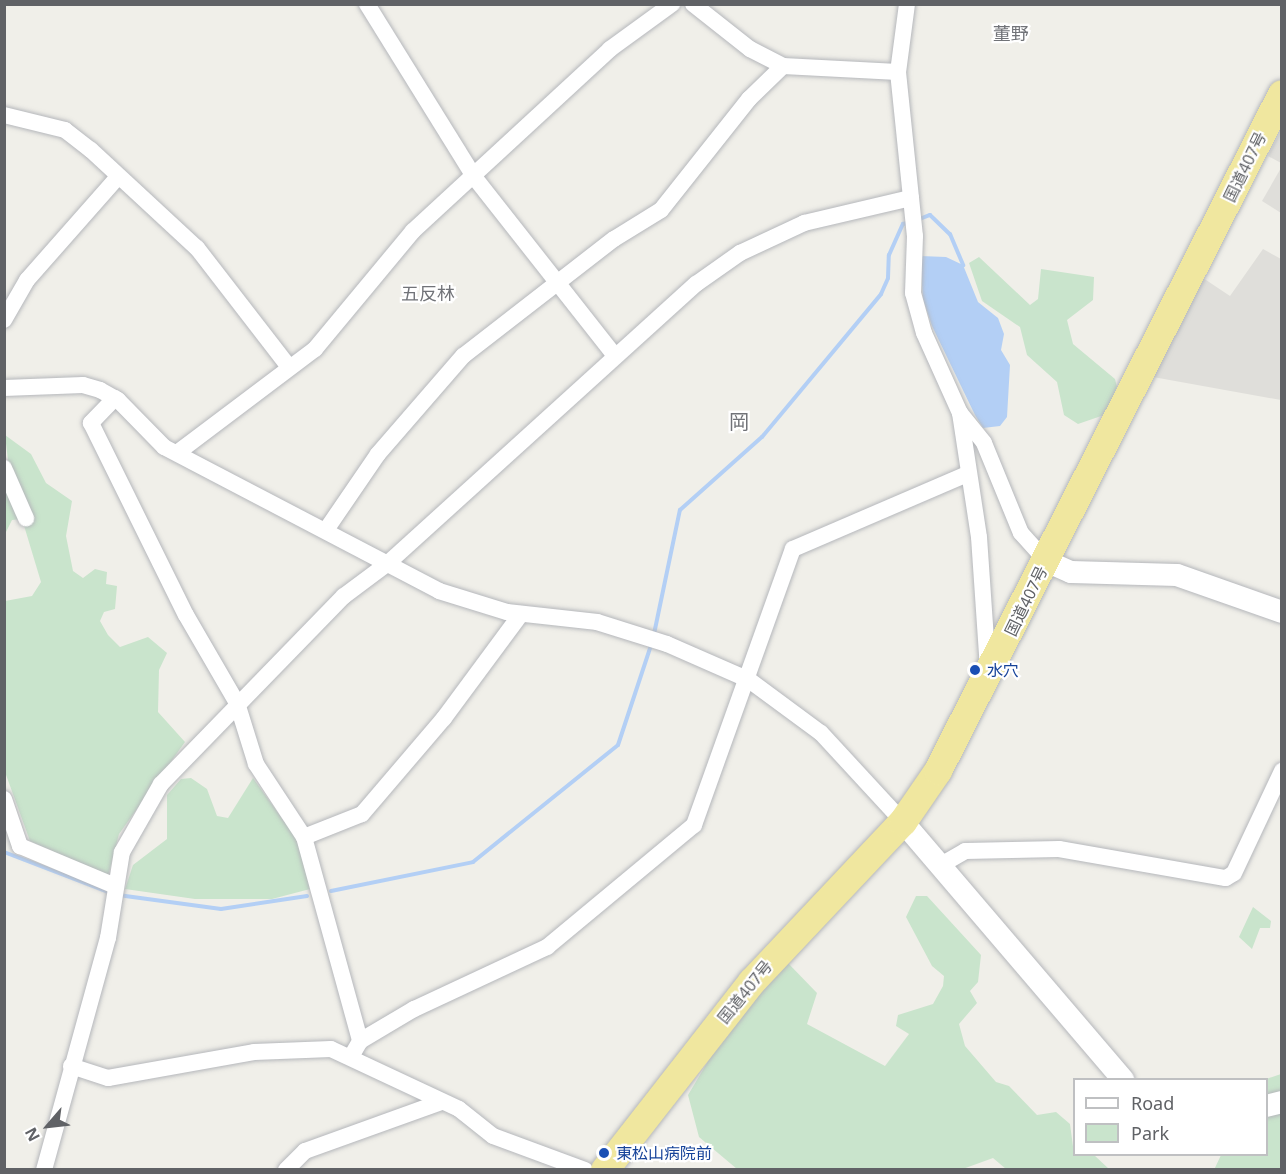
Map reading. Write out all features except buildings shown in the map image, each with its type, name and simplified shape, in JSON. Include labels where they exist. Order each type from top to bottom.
[{"type":"highway","name":"国道407号","points":[[605,1170],[752,982],[903,822],[938,771],[988,678],[1281,94]]},
{"type":"street","points":[[367,4],[475,178],[615,356]]},
{"type":"street","points":[[177,453],[289,367],[351,311],[412,231],[475,178],[610,48],[672,4]]},
{"type":"street","points":[[693,4],[750,49],[783,66],[898,72]]},
{"type":"street","points":[[908,4],[898,72],[911,198],[918,318],[960,413],[984,442],[1021,533],[1046,561],[1071,572],[1177,575],[1281,612]]},
{"type":"street","points":[[326,530],[378,454],[463,356],[661,210],[749,99],[783,66]]},
{"type":"street","points":[[4,115],[65,130],[209,261],[289,367]]},
{"type":"street","points":[[4,320],[27,280],[117,178]]},
{"type":"street","points":[[44,1170],[108,938],[122,852],[161,784],[237,702],[344,596],[387,564],[696,284],[750,248],[804,223],[911,198]]},
{"type":"street","points":[[4,388],[83,385],[115,398],[177,453],[439,591],[521,614],[597,622],[667,644],[749,680],[821,733],[941,864],[1121,1078]]},
{"type":"street","points":[[115,398],[91,423],[186,615],[237,702],[256,764],[304,837],[356,1048]]},
{"type":"street","points":[[960,413],[967,474],[979,537],[988,678]]},
{"type":"street","points":[[4,468],[26,518]]},
{"type":"street","points":[[356,1048],[414,1009],[547,947],[694,825],[749,680],[793,549],[967,474]]},
{"type":"street","points":[[304,837],[362,814],[444,718],[521,614]]},
{"type":"street","points":[[941,864],[965,851],[1059,849],[1226,878],[1234,873],[1281,771]]},
{"type":"street","points":[[4,799],[20,846],[115,886]]},
{"type":"street","points":[[71,1066],[108,1078],[254,1052],[304,1047],[356,1048],[493,1136],[585,1170]]},
{"type":"street","points":[[286,1170],[305,1151],[441,1101]]},
{"type":"shaded area","points":[[1281,131],[1281,163],[1268,156]]},
{"type":"shaded area","points":[[1281,168],[1281,213],[1262,201]]},
{"type":"shaded area","points":[[1263,249],[1281,259],[1281,400],[1153,377],[1203,278],[1230,296]]},
{"type":"green space","points":[[979,257],[1030,305],[1038,299],[1041,269],[1094,277],[1093,300],[1067,320],[1073,344],[1115,379],[1117,387],[1107,414],[1078,424],[1064,415],[1057,382],[1027,355],[1020,327],[982,301],[969,263]]},
{"type":"green space","points":[[5,435],[31,454],[46,483],[72,501],[66,536],[73,571],[83,578],[95,569],[107,572],[106,584],[117,586],[115,609],[104,612],[100,621],[108,635],[120,647],[148,637],[167,653],[159,670],[158,712],[185,742],[119,834],[108,876],[30,841],[5,772],[5,601],[32,596],[41,582],[22,519],[12,520],[5,534],[5,482],[10,477]]},
{"type":"green space","points":[[191,778],[207,789],[217,816],[228,818],[253,778],[299,842],[310,889],[272,899],[195,899],[125,889],[133,865],[167,839],[167,795],[181,779]]},
{"type":"green space","points":[[916,896],[927,896],[981,955],[978,982],[970,991],[977,1003],[959,1024],[965,1046],[996,1082],[1009,1086],[1037,1115],[1056,1112],[1070,1124],[1073,1156],[1095,1156],[1109,1169],[1006,1169],[993,1158],[960,1170],[737,1169],[699,1137],[688,1095],[713,1053],[786,961],[817,993],[807,1024],[885,1066],[909,1034],[896,1026],[898,1015],[933,1004],[943,986],[944,976],[932,966],[906,917]]},
{"type":"green space","points":[[1253,907],[1271,921],[1270,928],[1260,928],[1252,949],[1239,937]]},
{"type":"green space","points":[[1281,1074],[1281,1169],[1214,1170],[1221,1156],[1268,1156],[1268,1078]]},
{"type":"water","points":[[920,256],[946,257],[963,265],[978,302],[998,318],[1004,334],[1001,350],[1010,365],[1007,417],[1000,426],[983,428],[932,326],[923,299]]},
{"type":"waterway","points":[[917,220],[930,215],[950,234],[963,265]]},
{"type":"waterway","points":[[654,634],[680,510],[762,437],[881,294],[888,278],[889,255],[903,224],[910,222]]},
{"type":"waterway","points":[[331,891],[473,862],[618,745],[651,645]]},
{"type":"waterway","points":[[4,852],[111,893]]},
{"type":"waterway","points":[[118,895],[221,909],[307,896]]},
{"type":"place","name":"水穴","points":[[975,670]]},
{"type":"place","name":"東松山病院前","points":[[604,1153]]},
{"type":"district","name":"董野","points":[[1011,33]]},
{"type":"district","name":"五反林","points":[[428,293]]},
{"type":"district","name":"岡","points":[[739,421]]}]
